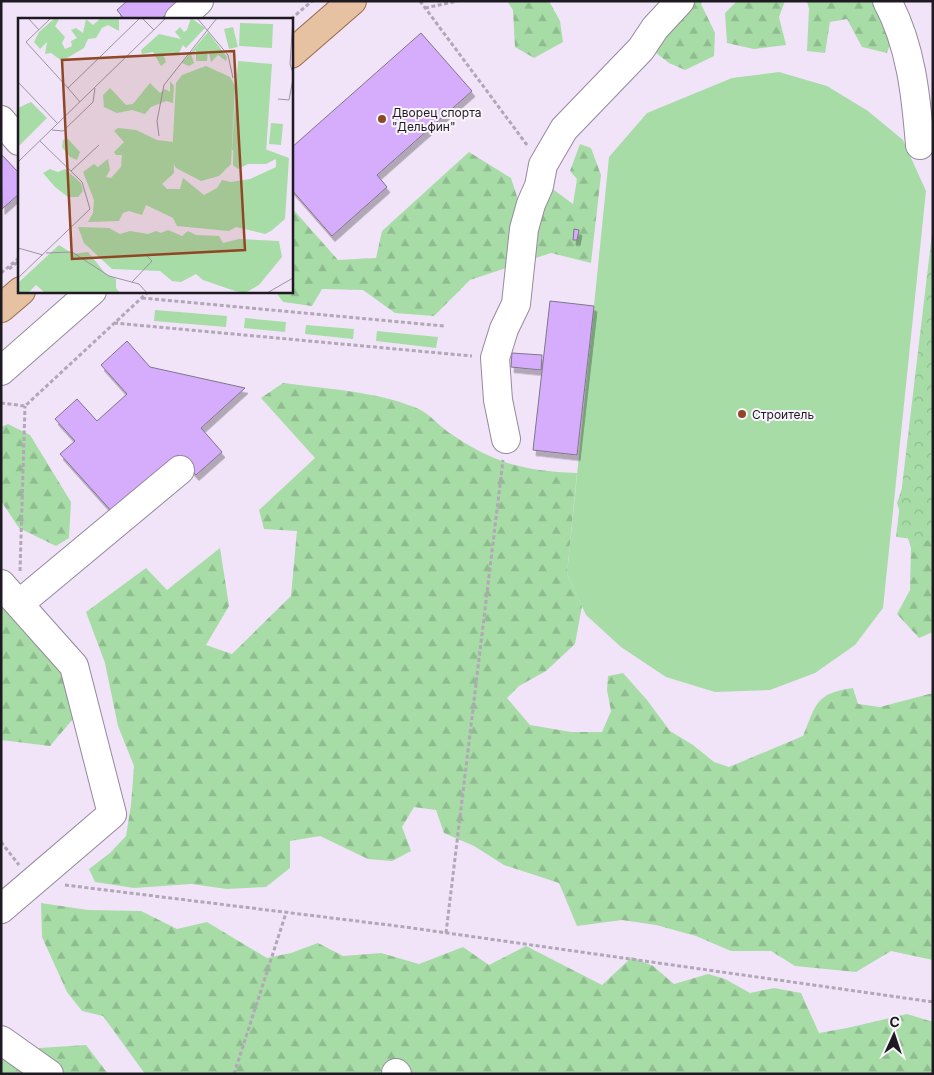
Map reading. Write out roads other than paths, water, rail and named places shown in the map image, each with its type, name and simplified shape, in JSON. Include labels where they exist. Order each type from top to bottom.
[{"type":"main road","points":[[292,53],[352,1]]},
{"type":"main road","points":[[1,308],[20,292]]},
{"type":"lane","points":[[180,18],[199,1]]},
{"type":"lane","points":[[506,439],[498,400],[495,358],[504,329],[516,304],[524,229],[531,204],[539,186],[543,165],[564,129],[641,49],[655,28],[680,1]]},
{"type":"lane","points":[[887,1],[896,19],[914,81],[920,145]]},
{"type":"lane","points":[[1,120],[18,140]]},
{"type":"lane","points":[[1,371],[91,292]]},
{"type":"lane","points":[[19,604],[180,470]]},
{"type":"lane","points":[[1,584],[74,666],[112,814],[1,909]]},
{"type":"lane","points":[[1,1040],[49,1074]]},
{"type":"place","name":"Дворец спорта \"Дельфин\"","points":[[382,119]]},
{"type":"place","name":"Строитель","points":[[742,414]]}]
